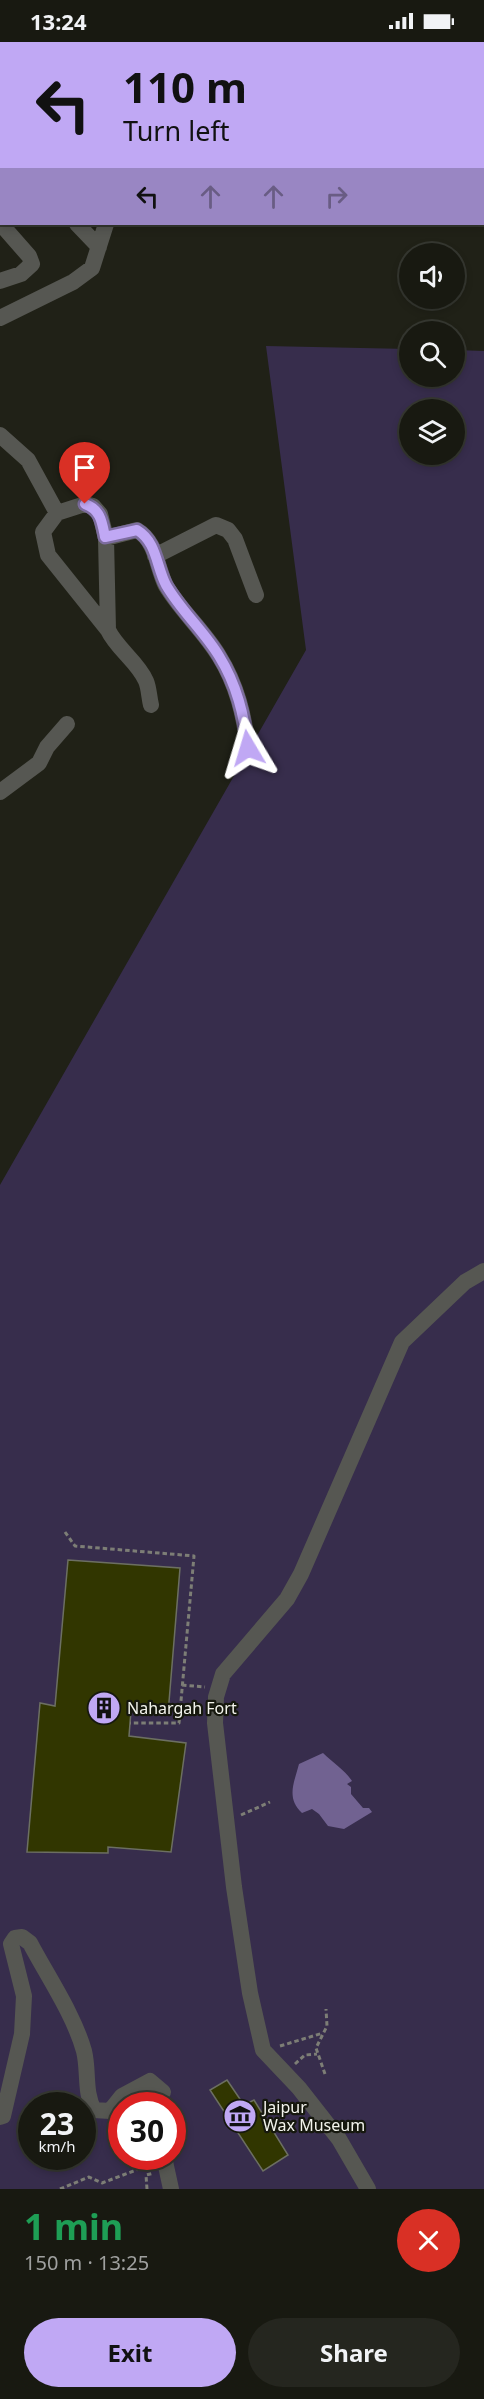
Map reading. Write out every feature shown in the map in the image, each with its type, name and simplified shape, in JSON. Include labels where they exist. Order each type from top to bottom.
[{"type":"street","points":[[0,280],[21,274],[32,264],[29,256],[2,225]]},
{"type":"street","points":[[77,225],[99,247]]},
{"type":"street","points":[[0,318],[73,282],[92,268],[106,225]]},
{"type":"street","points":[[0,435],[28,460],[57,513]]},
{"type":"street","points":[[108,630],[105,537],[100,514],[93,506],[85,504],[57,513],[43,532],[48,555],[108,630],[114,642],[138,669],[146,681],[151,705]]},
{"type":"street","points":[[155,556],[216,525],[223,526],[235,540],[255,595]]},
{"type":"street","points":[[105,537],[137,530],[146,536],[167,586],[219,656],[234,687],[244,713],[248,748]]},
{"type":"street","points":[[0,792],[39,763],[47,747],[67,724]]},
{"type":"street","points":[[368,2189],[339,2139],[264,2051],[250,1993],[234,1887],[214,1723],[216,1697],[223,1674],[287,1599],[301,1574],[402,1342],[465,1282],[484,1271]]},
{"type":"street","points":[[0,2117],[3,2116],[22,2034],[24,1996],[11,1944],[15,1938],[22,1937],[30,1943],[84,2051],[88,2100],[94,2110],[108,2111]]},
{"type":"street","points":[[129,2092],[150,2081],[163,2092]]},
{"type":"street","points":[[167,2170],[171,2189]]},
{"type":"path","points":[[65,1532],[75,1546],[194,1556],[179,1723],[130,1723]]},
{"type":"path","points":[[182,1685],[219,1688]]},
{"type":"path","points":[[226,1821],[270,1802]]},
{"type":"path","points":[[325,2074],[316,2048],[327,2026],[326,2009]]},
{"type":"path","points":[[264,2051],[323,2033]]},
{"type":"path","points":[[284,2073],[305,2055],[317,2055]]},
{"type":"path","points":[[60,2189],[89,2177],[102,2183],[134,2170]]},
{"type":"shaded area","points":[[266,346],[399,349],[399,387],[465,387],[465,350],[484,351],[484,2189],[0,2189],[0,1185],[306,650]]},
{"type":"shaded area","points":[[323,1753],[349,1777],[352,1781],[347,1784],[351,1787],[351,1794],[363,1808],[369,1808],[372,1812],[344,1829],[328,1826],[312,1809],[302,1813],[294,1802],[293,1790],[299,1764]]},
{"type":"building","name":"Nahargah Fort","points":[[68,1560],[180,1568],[168,1714],[131,1711],[129,1736],[186,1743],[171,1852],[108,1847],[108,1853],[27,1852],[40,1703],[55,1706]]},
{"type":"building","points":[[227,2080],[244,2105],[254,2100],[288,2155],[263,2171],[210,2090]]},
{"type":"place","name":"Nahargah Fort","points":[[104,1708]]},
{"type":"place","name":"Jaipur Wax Museum","points":[[240,2116]]},
{"type":"route","points":[[85,504],[93,506],[100,514],[105,537],[137,530],[146,536],[152,545],[167,586],[219,656],[234,687],[244,713],[248,748]]}]
